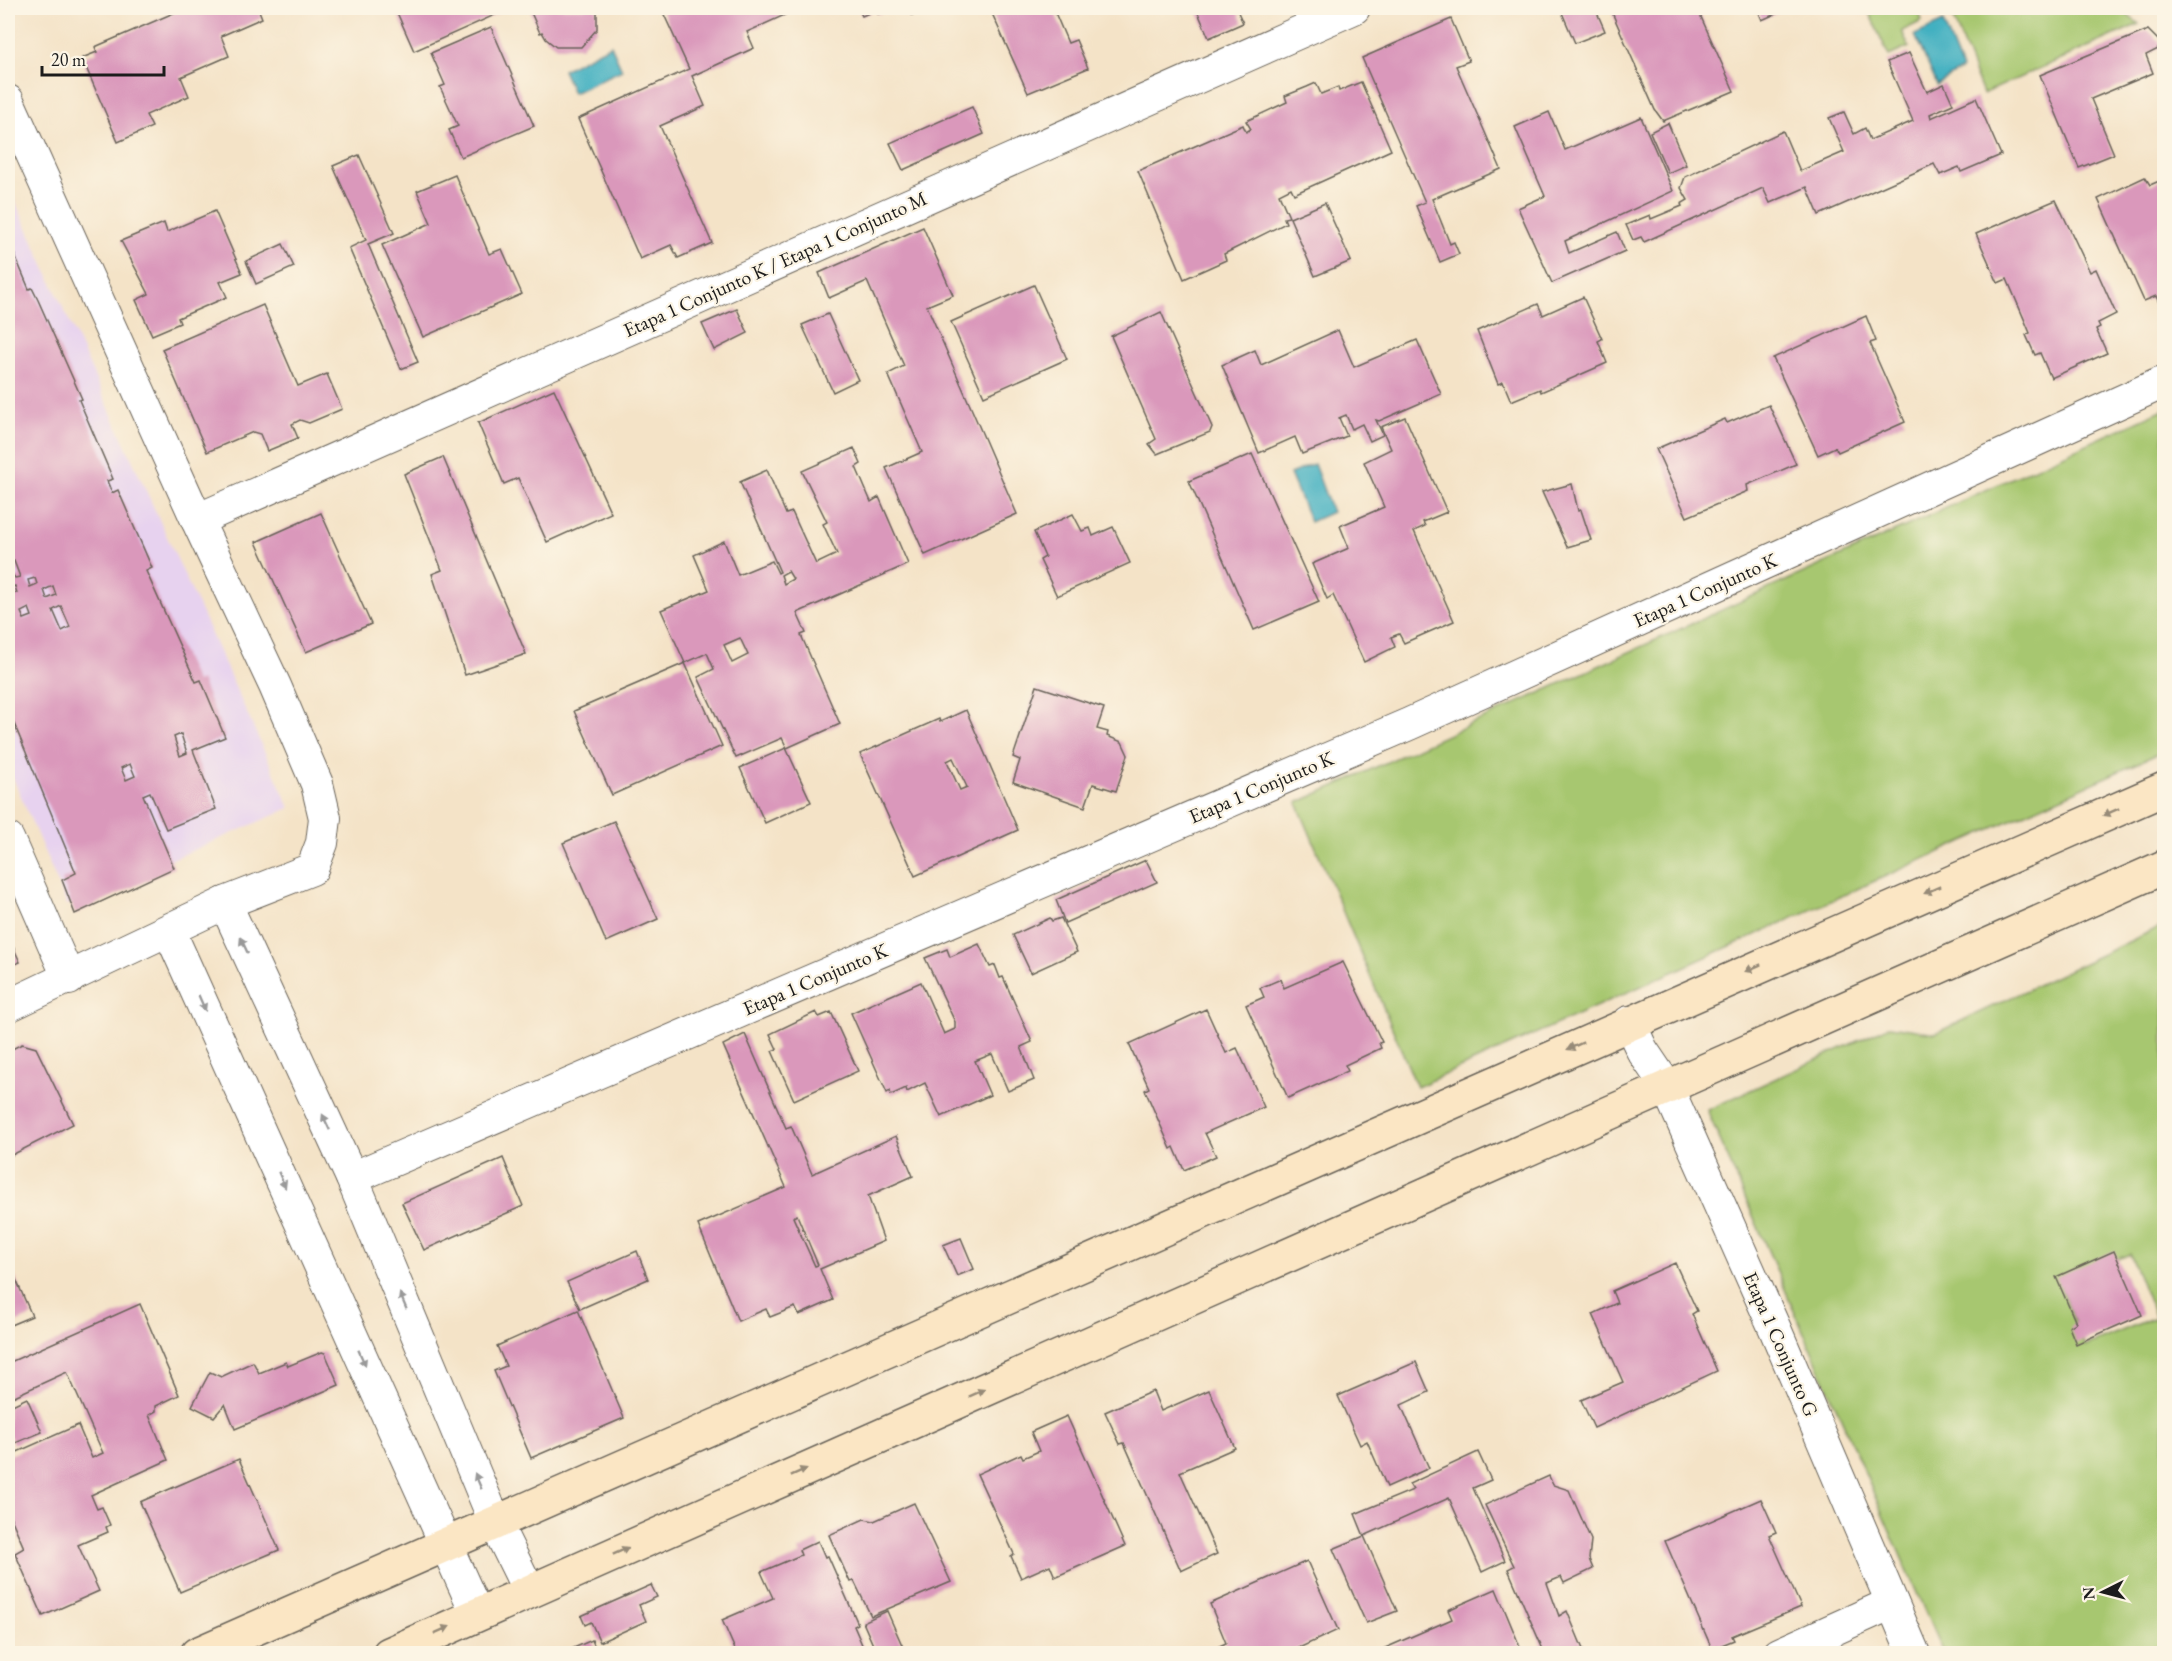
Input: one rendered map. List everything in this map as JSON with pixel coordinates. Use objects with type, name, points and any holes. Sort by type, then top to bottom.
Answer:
[{"type":"street","name":"Etapa 1 Conjunto K / Etapa 1 Conjunto M","points":[[197,520],[1354,8]]},
{"type":"street","points":[[8,101],[197,520],[280,697],[317,784],[325,818],[322,843],[312,869],[225,903],[8,1006]]},
{"type":"street","name":"Etapa 1 Conjunto K","points":[[352,1178],[1409,724],[2164,382]]},
{"type":"street","points":[[197,1653],[1629,1022],[2164,789]]},
{"type":"street","points":[[8,839],[69,979]]},
{"type":"street","points":[[389,1653],[2164,867]]},
{"type":"street","points":[[225,903],[352,1178],[495,1522],[529,1591]]},
{"type":"street","points":[[170,930],[477,1614]]},
{"type":"street","name":"Etapa 1 Conjunto G","points":[[1629,1022],[1642,1050],[1667,1087],[1914,1653]]},
{"type":"street","points":[[1779,1653],[1892,1603]]},
{"type":"shaded area","points":[[8,186],[290,808],[67,905],[8,766]]},
{"type":"green space","points":[[1867,8],[1918,8],[1922,21],[1902,31],[1909,47],[1889,56]]},
{"type":"green space","points":[[1941,8],[2118,8],[2139,24],[1983,94],[1950,11],[1943,12]]},
{"type":"green space","points":[[2164,409],[2164,751],[1417,1087],[1297,803]]},
{"type":"green space","points":[[2164,925],[2164,1653],[1943,1653],[1707,1110],[1890,1026],[1936,1033]],"holes":[[[2130,1254],[2155,1317],[2085,1346],[2059,1283]]]},
{"type":"water","points":[[1943,22],[1962,69],[1937,85],[1915,35]]},
{"type":"water","points":[[611,45],[622,70],[573,93],[563,70]]},
{"type":"water","points":[[1314,464],[1332,512],[1310,522],[1290,474]]},
{"type":"building","points":[[185,8],[258,8],[262,18],[221,36],[229,56],[181,77],[189,96],[146,115],[152,127],[118,142],[82,58],[97,52],[95,47]]},
{"type":"building","points":[[395,8],[505,8],[506,10],[414,51]]},
{"type":"building","points":[[529,8],[597,8],[597,29],[581,47],[556,47],[546,39],[542,32],[540,33]]},
{"type":"building","points":[[661,8],[784,8],[787,14],[747,32],[754,48],[692,76],[705,106],[660,126],[712,243],[678,258],[671,245],[640,259],[578,119],[689,69]]},
{"type":"building","points":[[858,8],[894,8],[878,14],[876,10],[862,16]]},
{"type":"building","points":[[909,8],[928,8],[912,15]]},
{"type":"building","points":[[1053,8],[1068,43],[1076,40],[1088,68],[1028,93],[990,9]]},
{"type":"building","points":[[1196,8],[1236,8],[1243,23],[1209,38]]},
{"type":"building","points":[[1560,8],[1595,8],[1605,31],[1575,43]]},
{"type":"building","points":[[1610,8],[1697,8],[1734,91],[1663,121],[1655,110]]},
{"type":"building","points":[[1757,8],[1789,8],[1762,20]]},
{"type":"building","points":[[1451,19],[1469,61],[1456,66],[1501,169],[1432,199],[1450,244],[1454,242],[1459,254],[1440,262],[1416,206],[1425,202],[1362,58]]},
{"type":"building","points":[[491,27],[534,126],[461,157],[449,130],[458,126],[440,87],[445,85],[431,53]]},
{"type":"building","points":[[2148,30],[2164,46],[2146,55],[2153,73],[2091,99],[2114,154],[2079,168],[2040,75]]},
{"type":"building","points":[[1909,53],[1927,92],[1944,84],[1953,104],[1930,114],[1931,118],[1976,98],[2001,155],[1961,172],[1959,167],[1940,175],[1934,164],[1819,215],[1807,187],[1770,203],[1763,188],[1644,242],[1641,237],[1633,240],[1626,225],[1650,215],[1651,219],[1682,206],[1681,204],[1688,200],[1681,188],[1685,177],[1783,131],[1800,171],[1844,152],[1829,118],[1844,112],[1854,134],[1865,128],[1870,140],[1913,121],[1887,62]]},
{"type":"building","points":[[1361,82],[1391,150],[1294,194],[1291,188],[1279,194],[1289,217],[1284,218],[1286,223],[1224,254],[1226,260],[1184,279],[1138,171],[1243,125],[1246,132],[1251,129],[1246,121],[1287,102],[1285,96],[1316,83],[1321,94],[1338,87],[1339,91]]},
{"type":"building","points":[[972,107],[984,134],[903,170],[890,143]]},
{"type":"building","points":[[1549,112],[1565,150],[1641,117],[1673,191],[1565,241],[1569,253],[1617,232],[1625,251],[1552,283],[1518,208],[1545,196],[1515,127]]},
{"type":"building","points":[[1668,123],[1686,165],[1668,173],[1650,132]]},
{"type":"building","points":[[359,155],[394,233],[368,244],[418,362],[401,369],[349,248],[366,240],[333,166]]},
{"type":"building","points":[[455,175],[489,254],[502,249],[522,294],[423,337],[382,245],[431,223],[417,191]]},
{"type":"building","points":[[2145,177],[2150,185],[2164,179],[2164,301],[2159,303],[2156,296],[2144,301],[2098,199]]},
{"type":"building","points":[[2056,200],[2090,272],[2096,269],[2116,314],[2098,323],[2100,327],[2096,329],[2107,353],[2051,378],[2040,353],[2035,355],[2026,335],[2030,333],[2007,279],[1998,283],[1976,234]]},
{"type":"building","points":[[1325,203],[1351,261],[1315,276],[1290,218]]},
{"type":"building","points":[[215,211],[242,273],[220,282],[227,297],[178,318],[180,323],[152,335],[136,300],[149,294],[121,241],[164,223],[167,232]]},
{"type":"building","points":[[923,227],[953,295],[927,306],[1017,514],[925,555],[886,468],[922,452],[888,374],[904,366],[867,281],[829,298],[819,273]]},
{"type":"building","points":[[8,239],[29,289],[32,288],[38,300],[82,399],[79,400],[113,479],[107,481],[112,493],[118,490],[152,568],[146,571],[196,682],[201,680],[225,737],[193,750],[216,809],[166,829],[150,792],[143,795],[174,868],[75,914],[62,880],[76,873],[8,709],[8,569],[15,578],[20,577],[14,561],[8,564],[8,498],[13,496],[8,483]],"holes":[[[35,578],[37,584],[30,587],[28,580]],[[15,586],[17,593],[13,594],[9,588]],[[53,586],[56,595],[47,599],[44,590]],[[61,606],[70,627],[62,631],[53,610]],[[29,608],[32,616],[24,619],[21,612]],[[181,734],[187,753],[180,756],[174,737]],[[130,764],[135,776],[126,780],[121,768]]]},
{"type":"building","points":[[283,244],[294,267],[256,284],[246,261]]},
{"type":"building","points":[[1034,285],[1067,359],[984,396],[951,322]]},
{"type":"building","points":[[1583,297],[1602,339],[1598,341],[1607,363],[1541,392],[1540,389],[1511,401],[1503,382],[1498,384],[1477,331],[1538,304],[1543,315]]},
{"type":"building","points":[[263,305],[298,386],[327,374],[342,409],[309,423],[300,420],[292,424],[298,438],[267,451],[260,434],[253,432],[207,452],[162,349]]},
{"type":"building","points":[[737,309],[748,333],[714,350],[702,324]]},
{"type":"building","points":[[1161,312],[1212,427],[1210,432],[1157,454],[1149,444],[1156,439],[1111,336]]},
{"type":"building","points":[[828,314],[858,380],[833,392],[802,325]]},
{"type":"building","points":[[1866,316],[1876,341],[1870,343],[1905,422],[1838,452],[1835,447],[1818,455],[1773,358]]},
{"type":"building","points":[[1338,330],[1354,367],[1417,340],[1441,394],[1379,421],[1376,420],[1383,435],[1370,441],[1362,424],[1352,429],[1346,415],[1339,418],[1347,436],[1302,454],[1295,437],[1259,453],[1222,365],[1255,350],[1261,365]]},
{"type":"building","points":[[554,389],[611,513],[547,542],[518,478],[504,484],[478,423]]},
{"type":"building","points":[[1769,405],[1796,464],[1747,485],[1748,491],[1687,517],[1656,449],[1725,419],[1727,423]]},
{"type":"building","points":[[1405,417],[1447,512],[1423,522],[1425,526],[1414,531],[1454,621],[1404,643],[1399,634],[1391,637],[1395,647],[1364,662],[1333,595],[1327,599],[1312,564],[1349,548],[1340,526],[1384,507],[1364,462],[1391,449],[1381,427]]},
{"type":"building","points":[[854,448],[861,464],[856,467],[871,502],[879,497],[908,564],[797,613],[806,633],[801,635],[840,724],[787,748],[782,738],[736,758],[698,677],[714,669],[707,653],[685,663],[661,610],[709,590],[694,555],[724,541],[738,575],[772,561],[778,573],[780,572],[740,482],[767,470],[786,514],[792,512],[816,564],[837,554],[823,524],[827,522],[802,471]],"holes":[[[788,571],[793,579],[784,584],[781,575]],[[740,638],[748,655],[732,663],[724,645]]]},
{"type":"building","points":[[1252,454],[1319,602],[1254,630],[1189,481]]},
{"type":"building","points":[[443,457],[526,654],[465,675],[432,574],[442,570],[404,474]]},
{"type":"building","points":[[1572,484],[1578,511],[1581,510],[1591,540],[1567,547],[1542,492]]},
{"type":"building","points":[[321,513],[371,624],[306,652],[256,542]]},
{"type":"building","points":[[1073,514],[1082,531],[1090,528],[1093,536],[1113,527],[1130,563],[1057,596],[1040,560],[1045,557],[1034,532]]},
{"type":"building","points":[[685,663],[722,746],[612,795],[574,711]]},
{"type":"building","points":[[1037,686],[1104,708],[1097,729],[1108,732],[1107,736],[1122,742],[1128,755],[1116,791],[1093,784],[1085,807],[1013,782],[1020,760],[1013,757]]},
{"type":"building","points":[[966,710],[1018,830],[915,876],[860,754],[939,719],[940,722]],"holes":[[[953,758],[967,787],[960,790],[947,761]]]},
{"type":"building","points":[[786,748],[811,802],[765,823],[740,768]]},
{"type":"building","points":[[614,821],[658,919],[606,942],[563,843]]},
{"type":"building","points":[[1146,860],[1157,882],[1065,923],[1056,900]]},
{"type":"building","points":[[1050,918],[1052,921],[1061,918],[1077,952],[1031,973],[1013,935]]},
{"type":"building","points":[[8,935],[20,962],[8,967]]},
{"type":"building","points":[[979,944],[990,967],[995,965],[1000,978],[1003,977],[1032,1042],[1021,1047],[1034,1080],[1008,1091],[992,1054],[975,1061],[990,1095],[941,1117],[925,1083],[907,1092],[906,1088],[891,1095],[890,1091],[887,1093],[851,1013],[921,982],[944,1034],[955,1029],[955,1022],[925,958],[947,949],[950,957]]},
{"type":"building","points":[[1343,962],[1382,1042],[1379,1043],[1381,1048],[1345,1065],[1348,1071],[1288,1098],[1246,1005],[1264,997],[1260,988],[1281,979],[1284,988]]},
{"type":"building","points":[[1206,1009],[1226,1053],[1237,1048],[1264,1107],[1205,1133],[1216,1156],[1184,1170],[1174,1147],[1171,1149],[1145,1090],[1149,1088],[1129,1044]]},
{"type":"building","points":[[816,1012],[819,1017],[831,1012],[858,1071],[794,1100],[772,1051],[777,1049],[770,1034]]},
{"type":"building","points":[[745,1034],[786,1128],[791,1126],[812,1174],[896,1136],[913,1176],[868,1196],[884,1241],[820,1269],[833,1300],[799,1315],[795,1307],[770,1317],[766,1309],[738,1321],[698,1225],[786,1187],[723,1045]],"holes":[[[797,1215],[818,1265],[815,1266],[793,1217]]]},
{"type":"building","points":[[22,1044],[36,1048],[73,1124],[8,1157],[8,1051]]},
{"type":"building","points":[[503,1158],[523,1206],[424,1250],[402,1203]]},
{"type":"building","points":[[961,1238],[974,1269],[957,1276],[943,1245]]},
{"type":"building","points":[[637,1251],[648,1279],[580,1309],[567,1282]]},
{"type":"building","points":[[2114,1251],[2142,1315],[2076,1344],[2069,1327],[2076,1323],[2056,1277]]},
{"type":"building","points":[[8,1261],[32,1316],[8,1326]]},
{"type":"building","points":[[1675,1263],[1697,1311],[1692,1314],[1717,1371],[1594,1428],[1581,1400],[1623,1382],[1593,1314],[1617,1303],[1612,1291]]},
{"type":"building","points":[[140,1304],[179,1395],[156,1406],[156,1411],[149,1415],[168,1460],[91,1495],[97,1509],[102,1507],[110,1525],[106,1527],[108,1532],[78,1545],[99,1591],[43,1616],[15,1553],[24,1548],[8,1511],[8,1456],[78,1425],[92,1458],[103,1453],[67,1372],[8,1399],[8,1363]]},
{"type":"building","points":[[578,1310],[624,1418],[531,1458],[494,1371],[506,1366],[497,1346]]},
{"type":"building","points":[[322,1352],[325,1353],[339,1385],[235,1429],[225,1404],[214,1417],[192,1406],[210,1372],[221,1377],[253,1362],[259,1373],[286,1362],[288,1366]]},
{"type":"building","points":[[1416,1362],[1429,1392],[1401,1405],[1429,1468],[1387,1487],[1367,1441],[1360,1445],[1338,1396]]},
{"type":"building","points":[[1209,1390],[1235,1448],[1180,1472],[1217,1554],[1181,1571],[1124,1443],[1120,1444],[1105,1412],[1153,1391],[1161,1411]]},
{"type":"building","points":[[27,1398],[42,1432],[13,1444],[8,1430],[8,1407]]},
{"type":"building","points":[[1067,1416],[1125,1546],[1055,1577],[1050,1565],[1021,1578],[1011,1556],[1014,1554],[977,1474],[1021,1454],[1023,1458],[1039,1451],[1031,1432]]},
{"type":"building","points":[[1478,1452],[1491,1480],[1473,1488],[1505,1561],[1482,1572],[1449,1498],[1364,1536],[1355,1514],[1413,1490],[1409,1484]]},
{"type":"building","points":[[239,1459],[279,1550],[180,1592],[140,1502]]},
{"type":"building","points":[[1549,1476],[1553,1485],[1569,1490],[1591,1540],[1589,1559],[1593,1569],[1564,1583],[1561,1577],[1547,1583],[1559,1616],[1567,1611],[1585,1654],[1545,1654],[1508,1569],[1514,1566],[1485,1505]]},
{"type":"building","points":[[1761,1499],[1776,1532],[1769,1535],[1801,1607],[1732,1636],[1734,1640],[1712,1649],[1665,1541]]},
{"type":"building","points":[[914,1503],[951,1582],[871,1616],[854,1581],[850,1582],[829,1535],[864,1519],[874,1521]]},
{"type":"building","points":[[1364,1536],[1397,1611],[1366,1623],[1333,1549]]},
{"type":"building","points":[[818,1541],[825,1557],[828,1556],[858,1624],[854,1626],[866,1654],[737,1654],[722,1620],[773,1598],[761,1572],[801,1555],[799,1550]]},
{"type":"building","points":[[1307,1561],[1338,1630],[1286,1654],[1212,1654],[1211,1650],[1226,1643],[1210,1604]]},
{"type":"building","points":[[651,1585],[657,1597],[639,1605],[646,1621],[600,1642],[591,1622],[585,1625],[581,1616]]},
{"type":"building","points":[[1496,1589],[1523,1654],[1385,1654],[1383,1649],[1452,1619],[1448,1610]]},
{"type":"building","points":[[887,1611],[906,1654],[877,1654],[863,1622]]},
{"type":"building","points":[[592,1640],[598,1654],[560,1654]]}]
